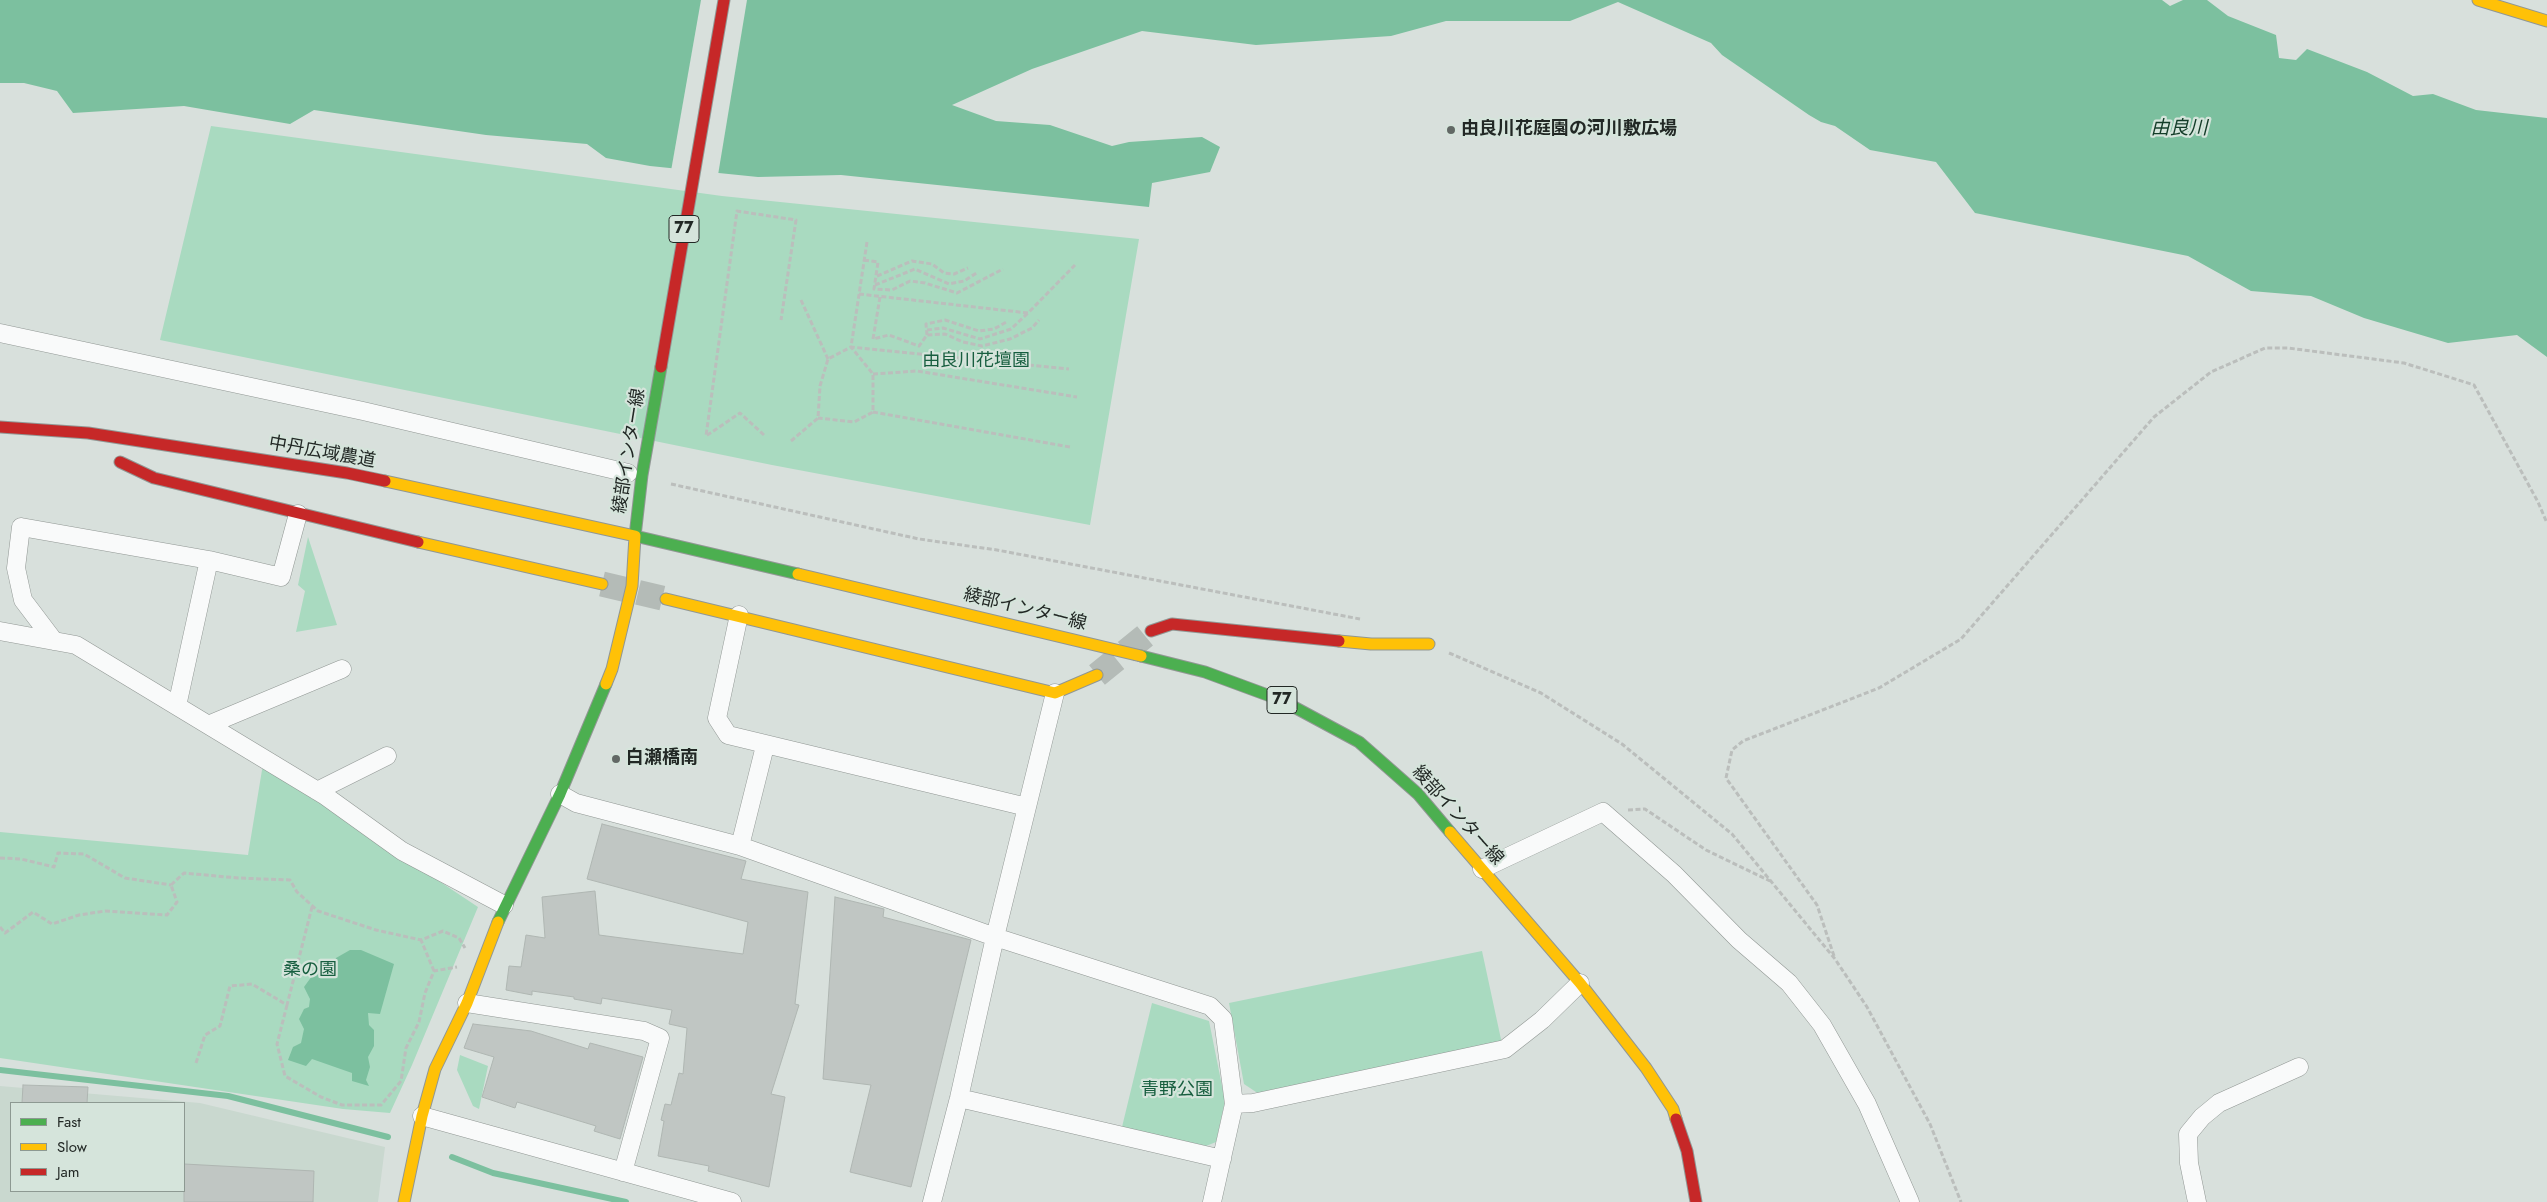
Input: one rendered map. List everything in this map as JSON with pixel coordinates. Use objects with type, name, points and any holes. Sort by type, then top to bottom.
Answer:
[{"type":"street","name":"綾部インター線","points":[[724,0],[645,457],[635,536],[897,596],[1205,672],[1281,700],[1359,742],[1418,794],[1580,983],[1646,1068],[1673,1109],[1687,1152],[1696,1202]]},
{"type":"street","points":[[2478,0],[2547,21]]},
{"type":"street","points":[[0,334],[363,411],[628,473]]},
{"type":"street","name":"中丹広域農道","points":[[0,427],[88,433],[347,473],[635,536]]},
{"type":"street","points":[[120,462],[154,478],[298,514],[602,584]]},
{"type":"street","points":[[54,641],[23,600],[16,568],[20,527],[209,560],[281,576],[298,514]]},
{"type":"street","points":[[404,1202],[422,1116],[435,1069],[467,1002],[504,905],[560,794],[612,669],[632,586],[635,536]]},
{"type":"street","points":[[177,706],[209,560]]},
{"type":"street","points":[[666,599],[739,615],[1055,693],[1097,675]]},
{"type":"street","points":[[739,615],[717,718],[728,735],[765,746],[1027,807]]},
{"type":"street","points":[[1151,631],[1172,624],[1371,644],[1428,644]]},
{"type":"street","points":[[0,631],[76,645],[317,791],[402,851],[504,905]]},
{"type":"street","points":[[208,726],[342,669]]},
{"type":"street","points":[[932,1202],[960,1098],[995,937],[1055,693]]},
{"type":"street","points":[[740,846],[765,746]]},
{"type":"street","points":[[317,791],[387,756]]},
{"type":"street","points":[[560,794],[576,803],[740,846],[995,937],[1210,1006],[1223,1018],[1234,1104],[1212,1202]]},
{"type":"street","points":[[1482,869],[1602,812],[1674,874],[1739,940],[1789,983],[1822,1025],[1867,1104],[1910,1202]]},
{"type":"street","points":[[1234,1104],[1253,1103],[1505,1048],[1542,1020],[1580,983]]},
{"type":"street","points":[[467,1002],[644,1031],[660,1038],[623,1172]]},
{"type":"street","points":[[2197,1202],[2189,1163],[2188,1134],[2202,1117],[2218,1103],[2299,1067]]},
{"type":"street","points":[[960,1098],[1222,1159]]},
{"type":"street","points":[[422,1116],[732,1202]]},
{"type":"path","points":[[764,435],[740,413],[706,436],[736,211],[796,220],[781,320]]},
{"type":"path","points":[[867,242],[851,347],[873,374],[873,412]]},
{"type":"path","points":[[864,260],[878,262],[874,289],[892,290],[910,281],[957,293],[1003,270]]},
{"type":"path","points":[[876,276],[912,261],[932,264],[944,273],[954,274],[968,268]]},
{"type":"path","points":[[927,330],[943,328],[980,339],[1012,330],[1075,265]]},
{"type":"path","points":[[874,285],[915,270],[949,284],[964,281],[978,272]]},
{"type":"path","points":[[859,294],[1028,313]]},
{"type":"path","points":[[880,297],[873,339],[889,335],[919,346],[927,335],[926,324],[945,320],[979,331],[994,330],[1008,321]]},
{"type":"path","points":[[791,441],[818,418],[820,386],[828,360],[800,300]]},
{"type":"path","points":[[927,335],[945,334],[963,342],[982,346],[1010,339],[1032,328],[1039,320]]},
{"type":"path","points":[[828,360],[851,347],[1069,369]]},
{"type":"path","points":[[1835,959],[1817,905],[1726,778],[1732,750],[1742,741],[1879,688],[1961,639],[2154,417],[2211,372],[2265,348],[2288,348],[2404,362],[2474,385],[2538,502],[2547,523]]},
{"type":"path","points":[[873,374],[917,371],[1077,397]]},
{"type":"path","points":[[818,418],[854,422],[873,412],[1070,447]]},
{"type":"path","points":[[671,484],[919,539],[1016,554],[1352,616],[1369,622]]},
{"type":"path","points":[[1428,644],[1541,693],[1622,744],[1732,834],[1835,959],[1866,1007],[1930,1124],[1961,1202]]},
{"type":"path","points":[[1602,812],[1645,809],[1706,850],[1770,882]]},
{"type":"path","points":[[0,858],[21,859],[54,867],[58,853],[84,854],[125,878],[171,885]]},
{"type":"path","points":[[171,885],[184,873],[290,880],[297,892],[318,911],[376,930],[421,940],[443,931],[459,938],[468,953]]},
{"type":"path","points":[[0,927],[5,933],[33,912],[52,924],[79,915],[105,911],[167,915],[177,902],[171,885]]},
{"type":"path","points":[[312,907],[277,1044],[285,1076],[321,1097],[342,1105],[382,1105],[401,1081],[406,1048],[419,1022],[424,993],[434,971],[421,940]]},
{"type":"path","points":[[434,971],[460,966]]},
{"type":"path","points":[[196,1063],[205,1035],[220,1026],[230,986],[252,984],[287,1005]]},
{"type":"path","points":[[401,1081],[409,1086]]},
{"type":"shaded area","points":[[0,1086],[200,1103],[385,1147],[378,1202],[0,1202]]},
{"type":"green space","name":"由良川花壇園","points":[[211,126],[722,196],[1139,239],[1090,525],[772,465],[160,340]]},
{"type":"green space","points":[[308,537],[337,625],[296,632],[305,591],[298,585]]},
{"type":"green space","name":"桑の園","points":[[263,764],[478,907],[390,1113],[343,1109],[0,1058],[0,832],[248,855]]},
{"type":"green space","points":[[1482,951],[1502,1044],[1259,1094],[1244,1084],[1229,1003]]},
{"type":"green space","name":"青野公園","points":[[1152,1003],[1209,1021],[1225,1101],[1216,1142],[1206,1146],[1122,1127]]},
{"type":"green space","points":[[460,1055],[488,1066],[479,1109],[473,1106],[457,1070]]},
{"type":"water","name":"由良川","points":[[0,0],[2162,0],[2170,6],[2183,0],[2207,0],[2228,16],[2276,35],[2279,58],[2296,60],[2307,49],[2367,72],[2413,96],[2433,94],[2476,110],[2547,118],[2547,357],[2517,335],[2448,343],[2364,318],[2311,296],[2251,291],[2188,256],[1975,213],[1936,162],[1870,150],[1835,126],[1821,122],[1809,115],[1722,55],[1711,43],[1618,2],[1570,21],[1446,21],[1391,36],[1256,45],[1142,31],[1032,69],[952,105],[996,121],[1050,125],[1112,146],[1129,142],[1202,137],[1220,147],[1210,172],[1152,183],[1149,207],[841,175],[758,177],[650,166],[606,158],[587,144],[486,135],[314,110],[290,124],[184,106],[73,113],[57,91],[24,83],[0,83]]},
{"type":"water","points":[[350,950],[361,950],[394,964],[380,1014],[368,1013],[369,1025],[374,1030],[374,1046],[368,1057],[370,1067],[366,1080],[369,1086],[352,1081],[352,1073],[312,1059],[306,1066],[288,1060],[293,1047],[301,1043],[304,1029],[299,1019],[304,1009],[309,1007],[310,999],[304,987],[320,965],[332,966],[336,958]]},
{"type":"pier","points":[[701,0],[747,0],[718,175],[671,171]]},
{"type":"building","points":[[602,824],[746,861],[741,879],[808,892],[795,1004],[799,1005],[771,1094],[785,1097],[769,1187],[708,1171],[709,1166],[658,1156],[664,1121],[661,1120],[665,1104],[671,1105],[679,1073],[683,1074],[687,1028],[669,1024],[672,1010],[602,998],[601,1004],[574,999],[574,997],[532,991],[532,995],[506,990],[509,966],[521,967],[526,935],[545,938],[542,897],[595,891],[599,935],[743,954],[748,922],[587,879]]},
{"type":"building","points":[[835,897],[884,909],[883,917],[971,940],[911,1187],[850,1172],[871,1085],[823,1079]]},
{"type":"building","points":[[473,1024],[531,1031],[588,1049],[590,1043],[643,1057],[620,1139],[594,1131],[596,1126],[517,1102],[515,1108],[482,1097],[494,1057],[464,1048]]},
{"type":"building","points":[[23,1085],[88,1087],[87,1102],[22,1102]]},
{"type":"building","points":[[185,1164],[314,1171],[313,1202],[184,1202]]},
{"type":"waterway","points":[[0,1070],[228,1096],[388,1137]]},
{"type":"waterway","points":[[452,1157],[493,1173],[626,1202]]},
{"type":"tunnel","points":[[602,584],[666,599]]},
{"type":"tunnel","points":[[1097,675],[1151,631]]},
{"type":"traffic: fast","points":[[661,367],[642,475],[635,536],[798,574]]},
{"type":"traffic: fast","points":[[1141,656],[1205,672],[1281,700],[1359,742],[1418,794],[1450,832]]},
{"type":"traffic: fast","points":[[498,922],[560,794],[606,684]]},
{"type":"traffic: slow","points":[[2478,0],[2547,21]]},
{"type":"traffic: slow","points":[[385,481],[635,536],[632,586],[612,669],[606,684]]},
{"type":"traffic: slow","points":[[418,542],[602,584]]},
{"type":"traffic: slow","points":[[798,574],[1141,656]]},
{"type":"traffic: slow","points":[[666,599],[1055,693],[1097,675]]},
{"type":"traffic: slow","points":[[1339,641],[1371,644],[1429,644]]},
{"type":"traffic: slow","points":[[1450,832],[1580,983],[1646,1068],[1673,1109],[1676,1119]]},
{"type":"traffic: slow","points":[[404,1202],[422,1116],[435,1069],[467,1003],[498,922]]},
{"type":"traffic: jam","points":[[661,367],[724,0]]},
{"type":"traffic: jam","points":[[0,427],[88,433],[347,473],[385,481]]},
{"type":"traffic: jam","points":[[120,462],[154,478],[418,542]]},
{"type":"traffic: jam","points":[[1151,631],[1172,624],[1339,641]]},
{"type":"traffic: jam","points":[[1676,1119],[1687,1151],[1696,1202]]},
{"type":"place","name":"由良川花庭園の河川敷広場","points":[[1451,130]]},
{"type":"place","name":"白瀬橋南","points":[[616,759]]}]
